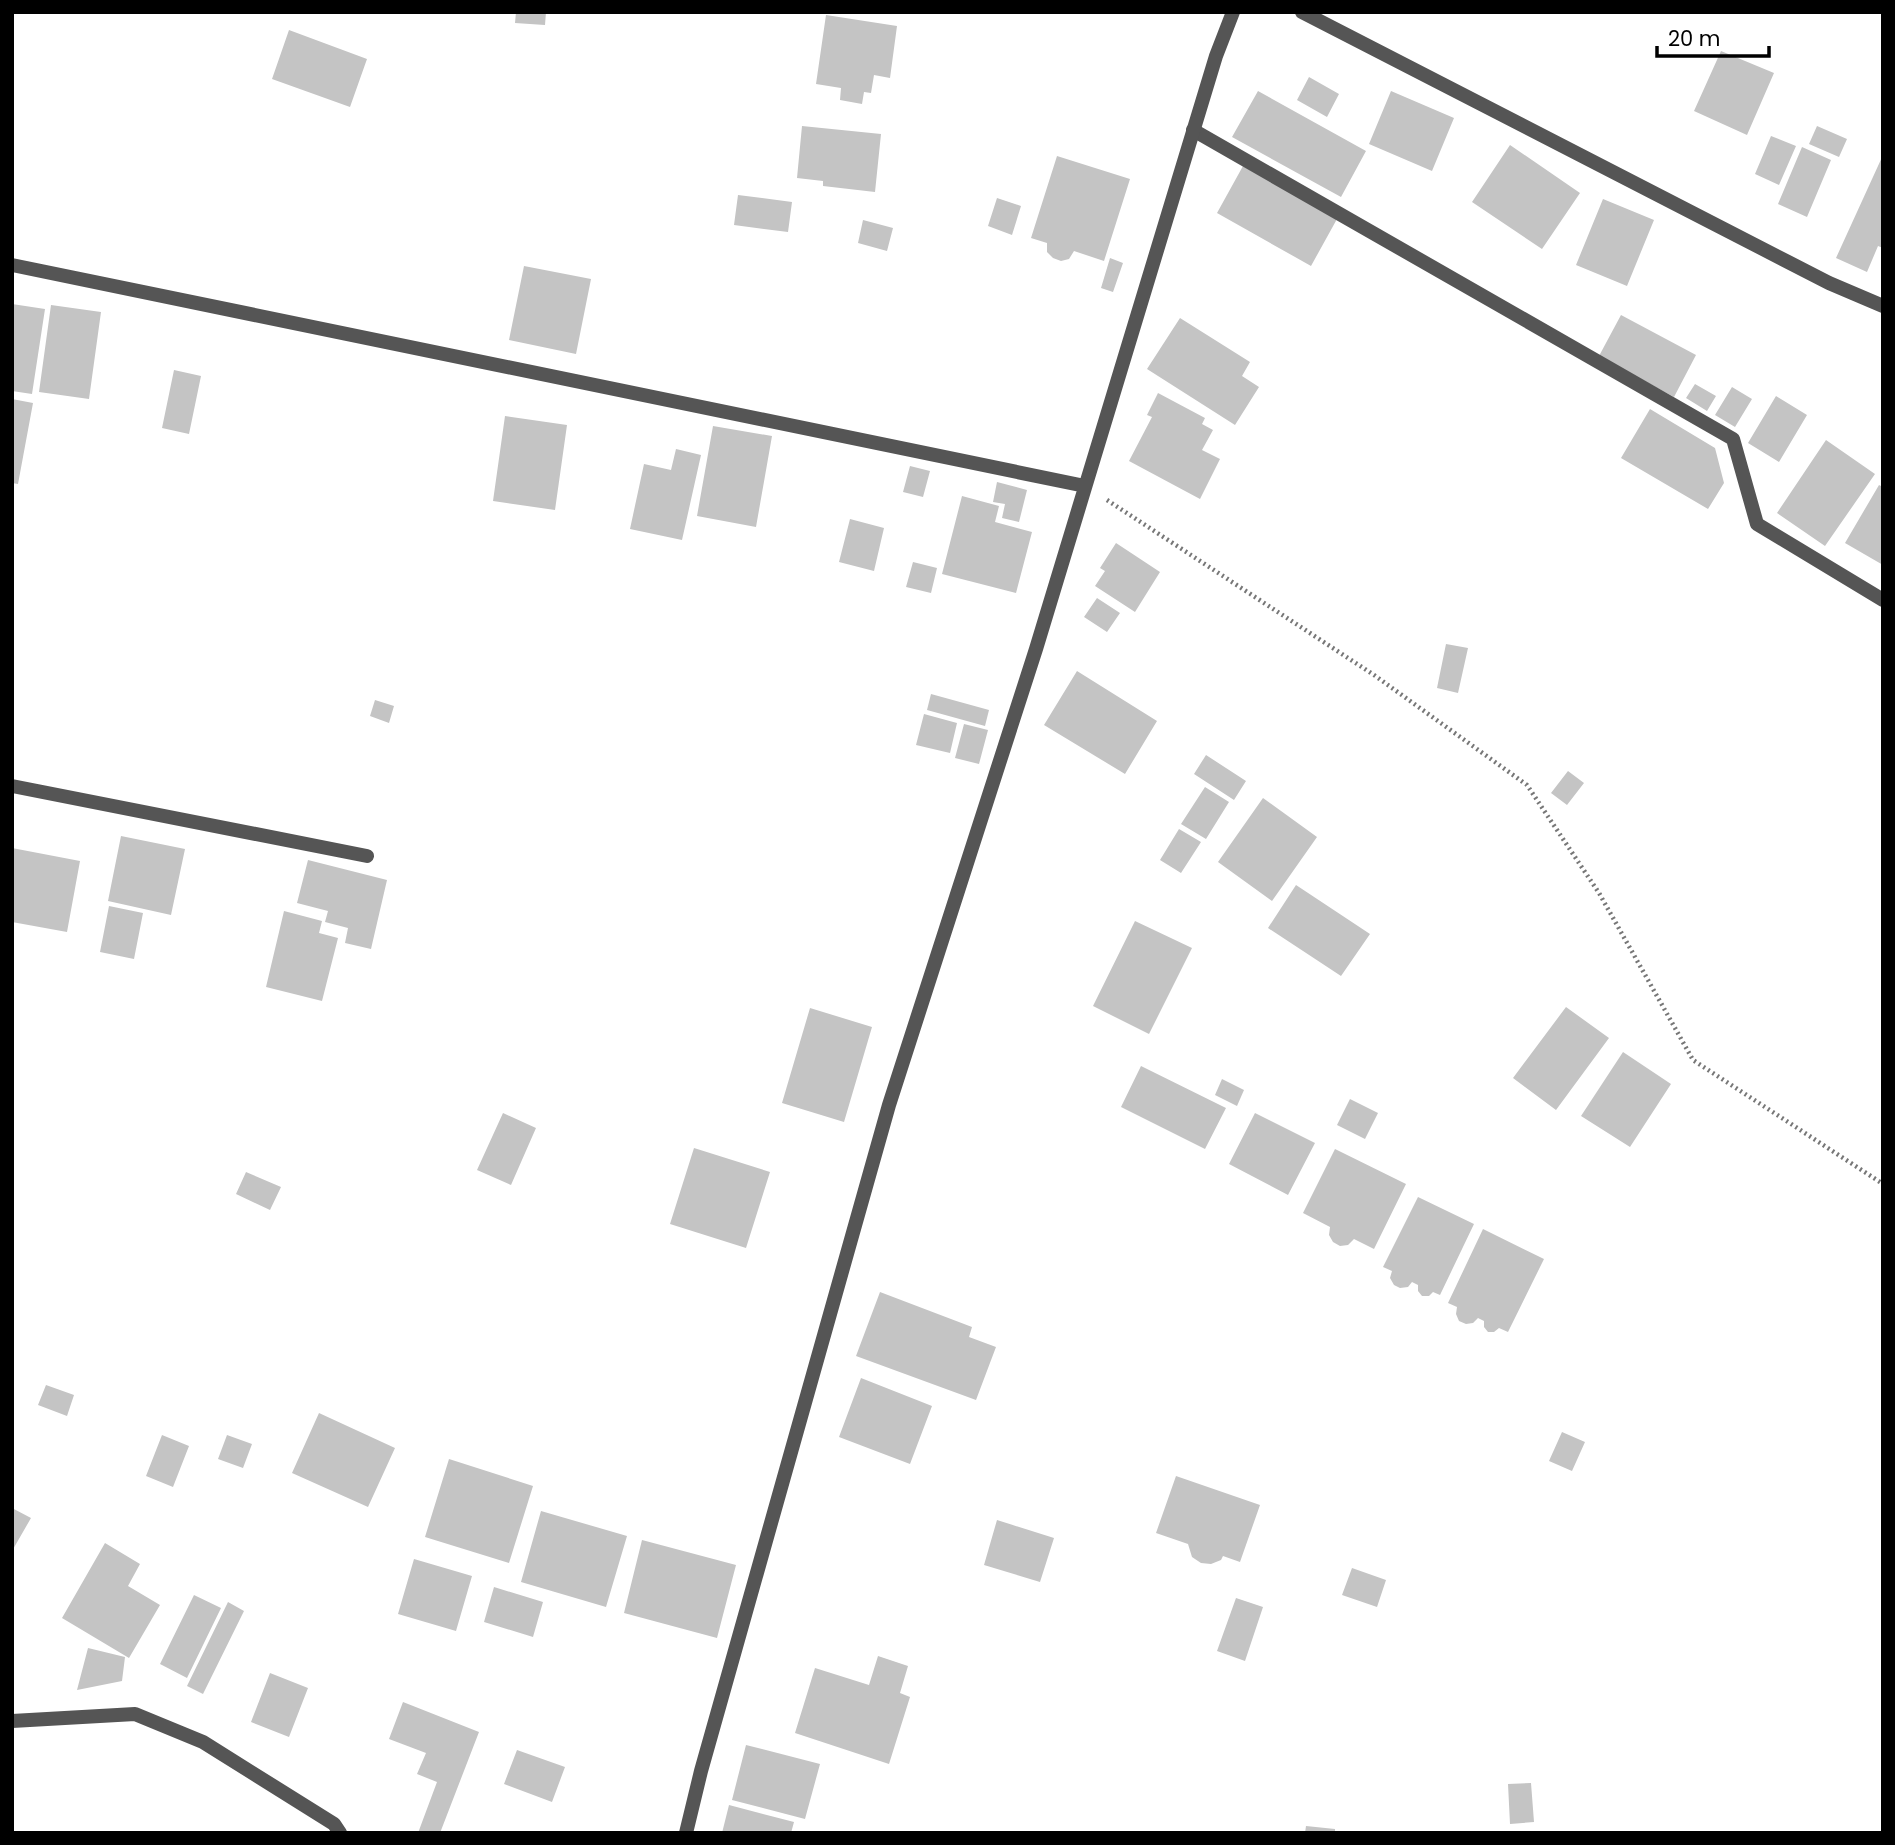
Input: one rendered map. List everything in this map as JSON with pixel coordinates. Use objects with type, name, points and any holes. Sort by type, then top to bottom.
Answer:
[{"type":"street","points":[[686,1833],[701,1771],[889,1105],[1036,649],[1193,130],[1233,12]]},
{"type":"street","points":[[1302,12],[1829,283],[1883,306]]},
{"type":"street","points":[[1193,130],[1733,439],[1757,524],[1883,600]]},
{"type":"street","points":[[12,265],[1085,486]]},
{"type":"street","points":[[12,786],[366,856]]},
{"type":"street","points":[[12,1721],[135,1714],[203,1742],[334,1824],[340,1833]]},
{"type":"path","points":[[1085,486],[1374,675],[1527,785],[1599,893],[1693,1060],[1883,1184]]},
{"type":"building","points":[[516,12],[546,12],[545,25],[515,23]]},
{"type":"building","points":[[826,15],[897,26],[890,78],[874,75],[871,93],[864,92],[862,104],[840,100],[841,88],[816,84]]},
{"type":"building","points":[[289,30],[367,59],[350,107],[272,79]]},
{"type":"building","points":[[1721,51],[1774,73],[1747,135],[1694,111]]},
{"type":"building","points":[[1309,77],[1339,94],[1327,117],[1297,100]]},
{"type":"building","points":[[1258,91],[1366,151],[1341,197],[1232,137]]},
{"type":"building","points":[[1391,91],[1454,118],[1432,171],[1369,144]]},
{"type":"building","points":[[802,126],[881,134],[875,192],[823,186],[823,181],[797,178]]},
{"type":"building","points":[[1817,126],[1847,139],[1839,157],[1809,144]]},
{"type":"building","points":[[1771,136],[1796,146],[1779,185],[1755,174]]},
{"type":"building","points":[[1510,145],[1580,193],[1542,249],[1472,202]]},
{"type":"building","points":[[1802,147],[1831,160],[1807,217],[1778,204]]},
{"type":"building","points":[[1883,155],[1883,248],[1878,246],[1867,272],[1836,258]]},
{"type":"building","points":[[1057,156],[1130,179],[1104,261],[1074,251],[1069,259],[1061,261],[1047,252],[1047,243],[1031,238]]},
{"type":"building","points":[[1243,166],[1337,219],[1311,266],[1217,213]]},
{"type":"building","points":[[738,195],[792,202],[788,232],[734,225]]},
{"type":"building","points":[[997,198],[1021,206],[1012,235],[988,226]]},
{"type":"building","points":[[1603,199],[1654,220],[1627,286],[1576,265]]},
{"type":"building","points":[[863,220],[893,228],[887,251],[858,243]]},
{"type":"building","points":[[1110,258],[1123,263],[1113,292],[1101,288]]},
{"type":"building","points":[[524,266],[591,279],[576,354],[509,340]]},
{"type":"building","points":[[12,304],[45,309],[32,394],[12,391]]},
{"type":"building","points":[[51,305],[101,312],[89,399],[39,392]]},
{"type":"building","points":[[1621,315],[1696,355],[1674,397],[1599,356]]},
{"type":"building","points":[[1180,318],[1250,362],[1242,376],[1259,387],[1235,425],[1147,369]]},
{"type":"building","points":[[174,370],[201,376],[189,434],[162,428]]},
{"type":"building","points":[[1695,384],[1716,396],[1707,411],[1686,398]]},
{"type":"building","points":[[1732,387],[1752,399],[1735,427],[1715,415]]},
{"type":"building","points":[[1158,393],[1205,418],[1202,424],[1213,430],[1202,450],[1220,459],[1200,499],[1129,461],[1152,417],[1147,415]]},
{"type":"building","points":[[1776,396],[1807,415],[1779,462],[1748,443]]},
{"type":"building","points":[[12,399],[33,403],[18,484],[12,483]]},
{"type":"building","points":[[1650,409],[1715,448],[1724,483],[1708,509],[1621,458]]},
{"type":"building","points":[[505,416],[567,425],[555,510],[493,501]]},
{"type":"building","points":[[713,426],[772,436],[756,527],[697,516]]},
{"type":"building","points":[[1826,440],[1875,474],[1825,546],[1777,513]]},
{"type":"building","points":[[676,449],[701,455],[682,540],[630,529],[644,464],[671,470]]},
{"type":"building","points":[[910,466],[930,471],[923,497],[903,492]]},
{"type":"building","points":[[997,482],[1027,490],[1019,522],[1002,518],[1005,504],[993,502]]},
{"type":"building","points":[[1879,485],[1883,487],[1883,565],[1845,543]]},
{"type":"building","points":[[962,496],[999,506],[995,522],[1032,532],[1016,593],[942,574]]},
{"type":"building","points":[[850,519],[884,528],[874,571],[839,562]]},
{"type":"building","points":[[1116,543],[1160,572],[1135,612],[1095,586],[1105,571],[1100,568]]},
{"type":"building","points":[[913,562],[937,568],[931,593],[906,587]]},
{"type":"building","points":[[1097,598],[1120,613],[1107,632],[1084,617]]},
{"type":"building","points":[[1446,644],[1468,648],[1458,693],[1437,688]]},
{"type":"building","points":[[1077,671],[1157,721],[1125,774],[1044,725]]},
{"type":"building","points":[[931,694],[989,710],[985,726],[927,710]]},
{"type":"building","points":[[375,700],[394,706],[389,723],[370,716]]},
{"type":"building","points":[[924,714],[957,723],[950,753],[916,745]]},
{"type":"building","points":[[964,724],[988,730],[979,764],[955,758]]},
{"type":"building","points":[[1206,755],[1246,781],[1234,800],[1194,774]]},
{"type":"building","points":[[1568,771],[1584,783],[1567,805],[1551,793]]},
{"type":"building","points":[[1205,787],[1229,802],[1206,839],[1181,824]]},
{"type":"building","points":[[1263,798],[1317,837],[1272,901],[1218,862]]},
{"type":"building","points":[[1179,829],[1201,842],[1181,873],[1160,860]]},
{"type":"building","points":[[121,836],[185,849],[171,915],[108,901]]},
{"type":"building","points":[[12,848],[80,861],[67,932],[12,922]]},
{"type":"building","points":[[308,860],[387,880],[371,949],[345,943],[348,928],[325,922],[328,911],[297,903]]},
{"type":"building","points":[[1296,885],[1370,934],[1341,976],[1268,928]]},
{"type":"building","points":[[109,906],[143,913],[134,959],[100,952]]},
{"type":"building","points":[[284,911],[322,921],[319,933],[338,938],[322,1001],[266,987]]},
{"type":"building","points":[[1135,921],[1192,948],[1149,1034],[1093,1006]]},
{"type":"building","points":[[1566,1007],[1609,1038],[1556,1110],[1513,1078]]},
{"type":"building","points":[[810,1008],[872,1027],[844,1122],[782,1103]]},
{"type":"building","points":[[1623,1052],[1671,1084],[1630,1147],[1581,1116]]},
{"type":"building","points":[[1141,1066],[1226,1108],[1205,1149],[1121,1107]]},
{"type":"building","points":[[1222,1079],[1244,1090],[1237,1106],[1215,1095]]},
{"type":"building","points":[[1350,1099],[1378,1113],[1365,1139],[1337,1125]]},
{"type":"building","points":[[503,1113],[536,1128],[511,1185],[477,1170]]},
{"type":"building","points":[[1255,1113],[1315,1143],[1288,1195],[1229,1164]]},
{"type":"building","points":[[694,1148],[770,1172],[746,1248],[670,1224]]},
{"type":"building","points":[[1335,1149],[1406,1184],[1374,1249],[1354,1239],[1348,1245],[1340,1246],[1333,1242],[1329,1235],[1330,1227],[1303,1213]]},
{"type":"building","points":[[246,1172],[281,1187],[270,1210],[236,1194]]},
{"type":"building","points":[[1418,1197],[1474,1224],[1440,1295],[1433,1292],[1429,1296],[1422,1296],[1418,1285],[1412,1282],[1408,1287],[1400,1288],[1394,1285],[1390,1278],[1392,1271],[1383,1267]]},
{"type":"building","points":[[1483,1229],[1544,1259],[1508,1332],[1499,1328],[1488,1332],[1484,1321],[1478,1318],[1473,1323],[1459,1321],[1457,1307],[1448,1303]]},
{"type":"building","points":[[880,1292],[972,1327],[969,1337],[996,1347],[976,1400],[856,1356]]},
{"type":"building","points":[[861,1378],[932,1406],[910,1464],[839,1437]]},
{"type":"building","points":[[46,1385],[74,1395],[67,1416],[38,1405]]},
{"type":"building","points":[[319,1413],[395,1448],[368,1507],[292,1473]]},
{"type":"building","points":[[1562,1432],[1585,1442],[1572,1471],[1549,1461]]},
{"type":"building","points":[[162,1435],[189,1446],[173,1487],[146,1476]]},
{"type":"building","points":[[227,1435],[252,1444],[243,1468],[218,1459]]},
{"type":"building","points":[[449,1459],[533,1486],[509,1563],[425,1537]]},
{"type":"building","points":[[1176,1476],[1260,1505],[1240,1562],[1223,1556],[1221,1560],[1211,1564],[1201,1563],[1192,1557],[1188,1544],[1156,1533]]},
{"type":"building","points":[[12,1508],[31,1518],[12,1551]]},
{"type":"building","points":[[541,1511],[627,1536],[606,1607],[521,1582]]},
{"type":"building","points":[[997,1520],[1054,1538],[1040,1582],[984,1565]]},
{"type":"building","points":[[642,1540],[736,1565],[717,1638],[624,1613]]},
{"type":"building","points":[[105,1543],[140,1564],[128,1586],[160,1605],[129,1658],[62,1618]]},
{"type":"building","points":[[414,1559],[472,1576],[456,1631],[398,1614]]},
{"type":"building","points":[[1352,1568],[1386,1580],[1377,1607],[1342,1595]]},
{"type":"building","points":[[494,1587],[543,1602],[533,1637],[484,1622]]},
{"type":"building","points":[[194,1595],[221,1608],[187,1678],[160,1664]]},
{"type":"building","points":[[1236,1598],[1263,1607],[1245,1661],[1217,1651]]},
{"type":"building","points":[[228,1602],[244,1611],[203,1694],[187,1686]]},
{"type":"building","points":[[88,1648],[125,1657],[122,1681],[77,1690]]},
{"type":"building","points":[[878,1656],[908,1666],[900,1693],[910,1697],[889,1764],[795,1733],[815,1668],[869,1685]]},
{"type":"building","points":[[270,1673],[308,1688],[289,1737],[251,1722]]},
{"type":"building","points":[[403,1702],[479,1732],[440,1833],[418,1833],[437,1782],[417,1774],[426,1753],[389,1739]]},
{"type":"building","points":[[746,1745],[820,1764],[805,1819],[732,1800]]},
{"type":"building","points":[[517,1750],[565,1767],[552,1802],[504,1784]]},
{"type":"building","points":[[1531,1783],[1534,1822],[1510,1824],[1508,1784]]},
{"type":"building","points":[[729,1805],[794,1822],[791,1833],[722,1833]]},
{"type":"building","points":[[1306,1826],[1335,1829],[1335,1833],[1305,1833]]}]
